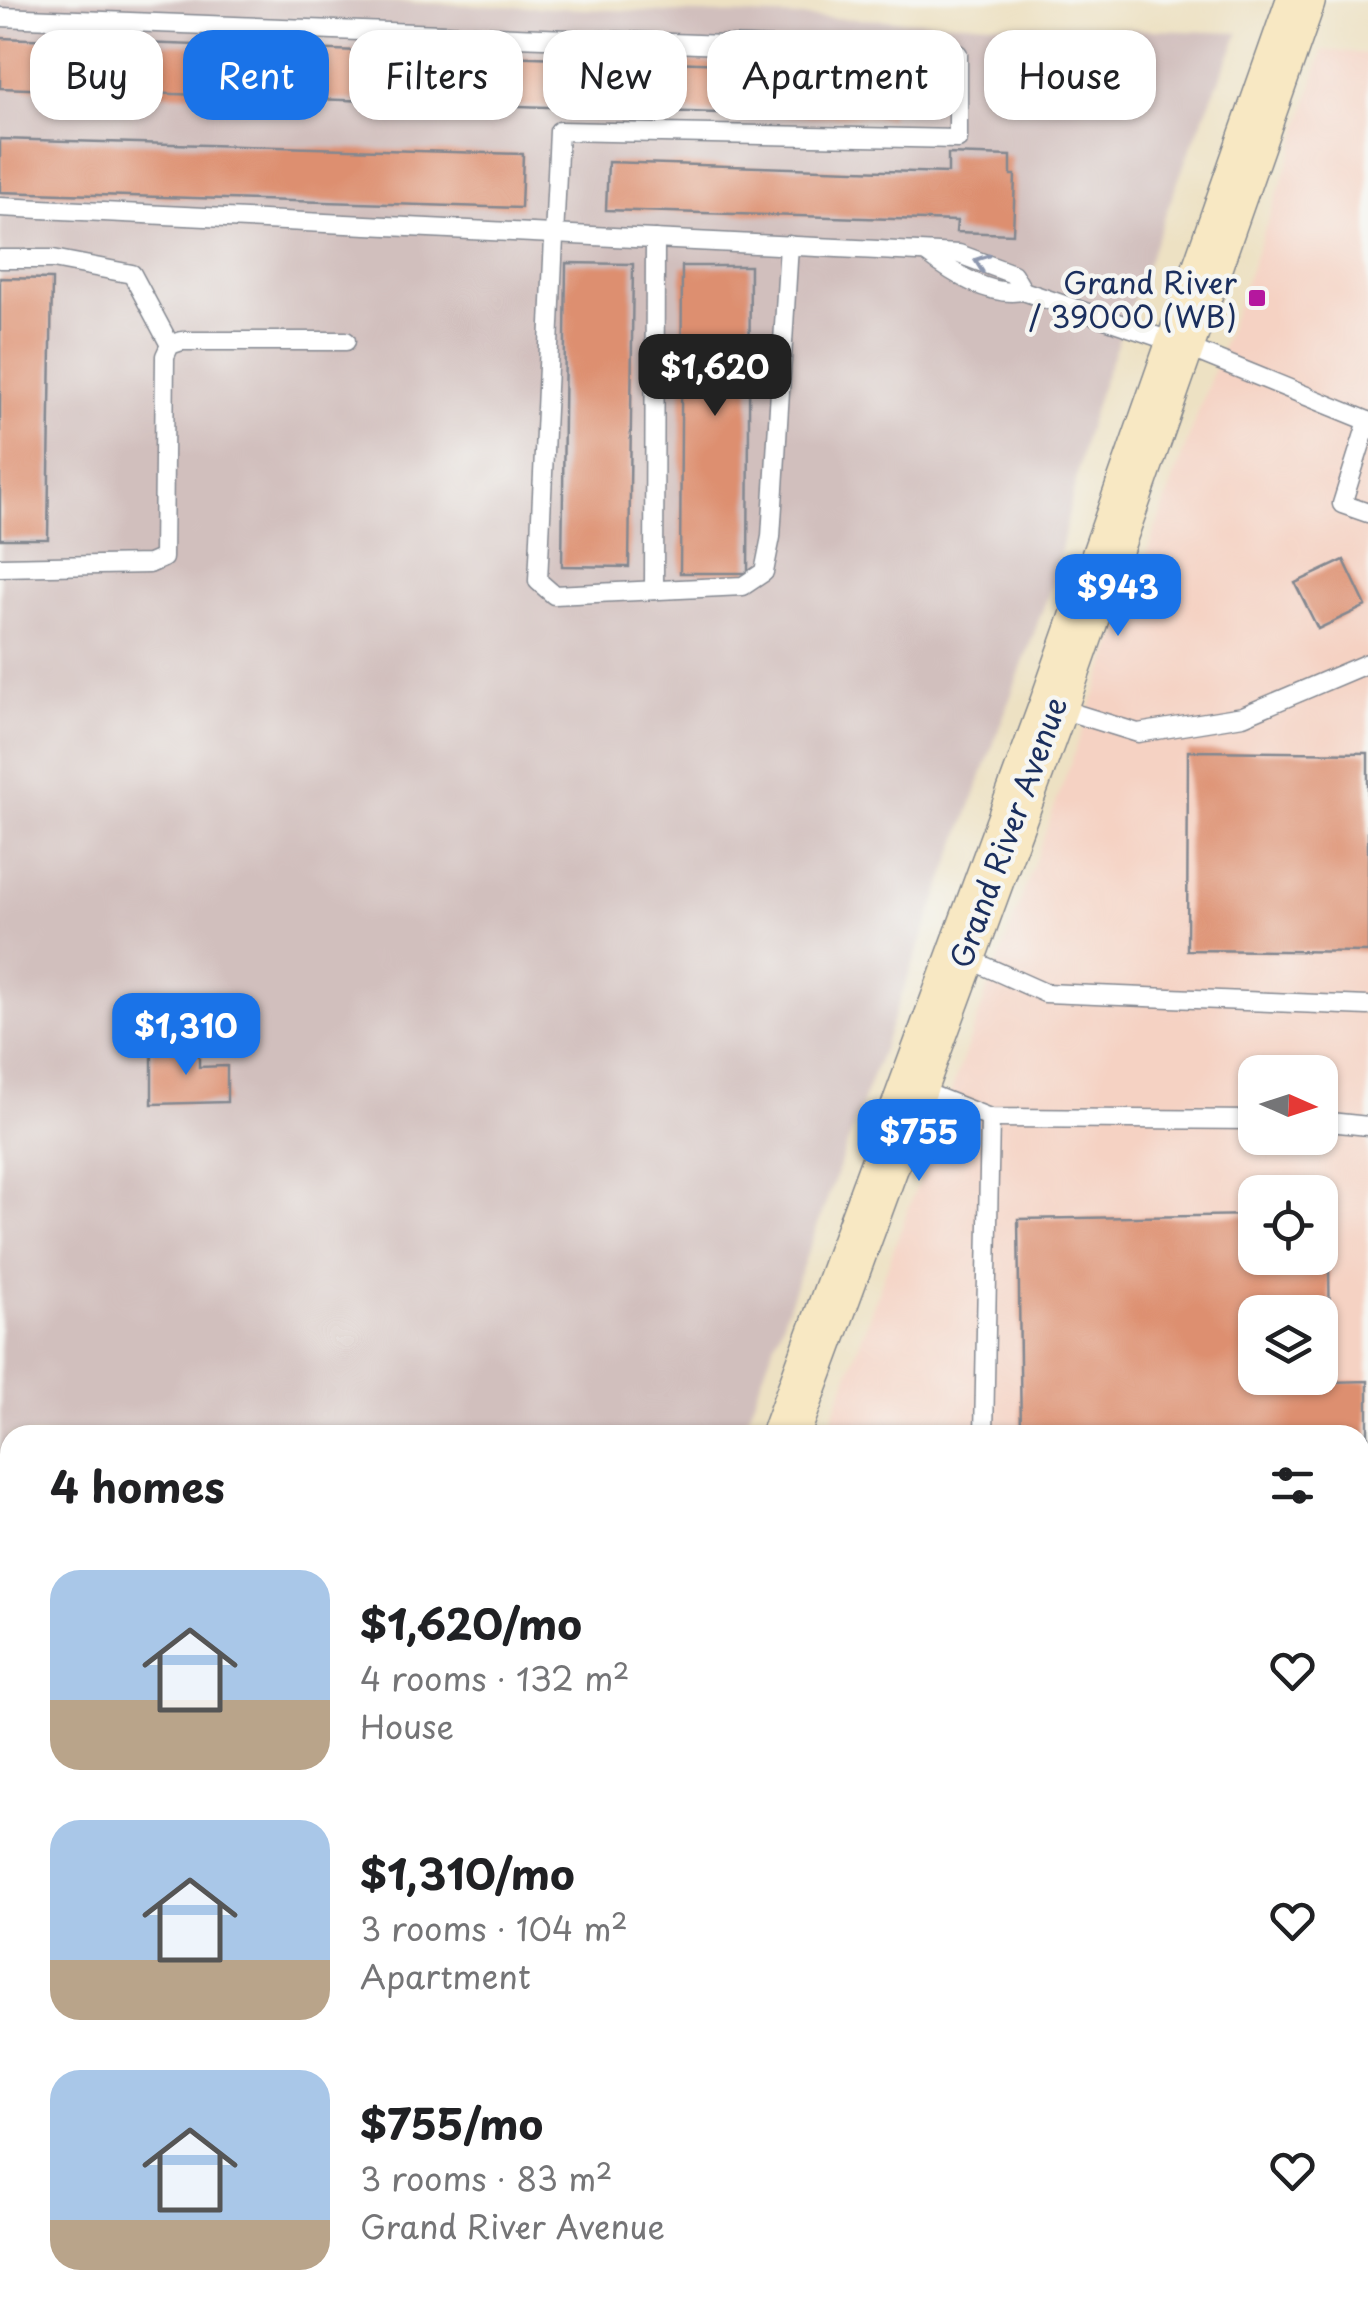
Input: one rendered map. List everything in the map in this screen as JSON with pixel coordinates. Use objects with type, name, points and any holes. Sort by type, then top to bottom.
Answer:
[{"type":"main road","name":"Grand River Avenue","points":[[789,1425],[1053,707],[1301,0]]},
{"type":"lane","points":[[0,17],[958,54],[958,139],[559,131],[538,581],[554,595],[743,586],[764,572],[771,537],[790,245]]},
{"type":"lane","points":[[0,207],[959,254],[1013,274],[1023,291],[1179,344],[1368,421],[1342,504],[1368,513]]},
{"type":"lane","points":[[654,590],[655,238]]},
{"type":"lane","points":[[0,259],[53,260],[132,274],[170,345]]},
{"type":"lane","points":[[0,567],[150,564],[163,558],[165,356],[170,345],[182,341],[346,341]]},
{"type":"lane","points":[[1053,707],[1138,733],[1243,716],[1368,662]]},
{"type":"lane","points":[[962,956],[1045,994],[1368,1006]]},
{"type":"lane","points":[[913,1088],[990,1118],[1238,1120]]},
{"type":"lane","points":[[984,1425],[990,1118]]},
{"type":"lane","points":[[1338,1122],[1368,1126]]},
{"type":"shaded area","points":[[0,0],[342,0],[1239,33],[1187,157],[1098,395],[1056,573],[745,1425],[0,1425]]},
{"type":"shaded area","points":[[1323,50],[1368,54],[1368,1425],[830,1425],[1292,154]]},
{"type":"building","points":[[0,38],[30,39],[30,89],[0,88]]},
{"type":"building","points":[[163,44],[183,45],[183,94],[163,94]]},
{"type":"building","points":[[329,50],[349,51],[349,100],[329,99]]},
{"type":"building","points":[[523,57],[543,57],[543,107],[523,106]]},
{"type":"building","points":[[687,63],[707,63],[707,113],[687,112]]},
{"type":"building","points":[[0,139],[523,154],[521,208],[0,192]]},
{"type":"building","points":[[948,154],[1011,156],[1011,175],[1015,175],[1013,234],[956,232],[957,221],[606,210],[608,162],[948,173]]},
{"type":"building","points":[[566,263],[633,264],[629,567],[562,566]]},
{"type":"building","points":[[682,266],[750,266],[748,573],[680,573]]},
{"type":"building","points":[[0,278],[52,279],[48,539],[0,539]]},
{"type":"building","points":[[1344,560],[1366,606],[1318,629],[1295,583]]},
{"type":"building","points":[[1188,751],[1368,753],[1368,952],[1187,950]]},
{"type":"building","points":[[199,1047],[199,1067],[227,1066],[227,1102],[152,1104],[152,1048]]},
{"type":"building","points":[[1238,1215],[1238,1275],[1329,1275],[1329,1295],[1238,1295],[1238,1395],[1338,1395],[1338,1382],[1368,1381],[1368,1425],[1021,1425],[1018,1219]]},
{"type":"place","name":"Grand River / 39000 (WB)","points":[[1257,298]]}]
